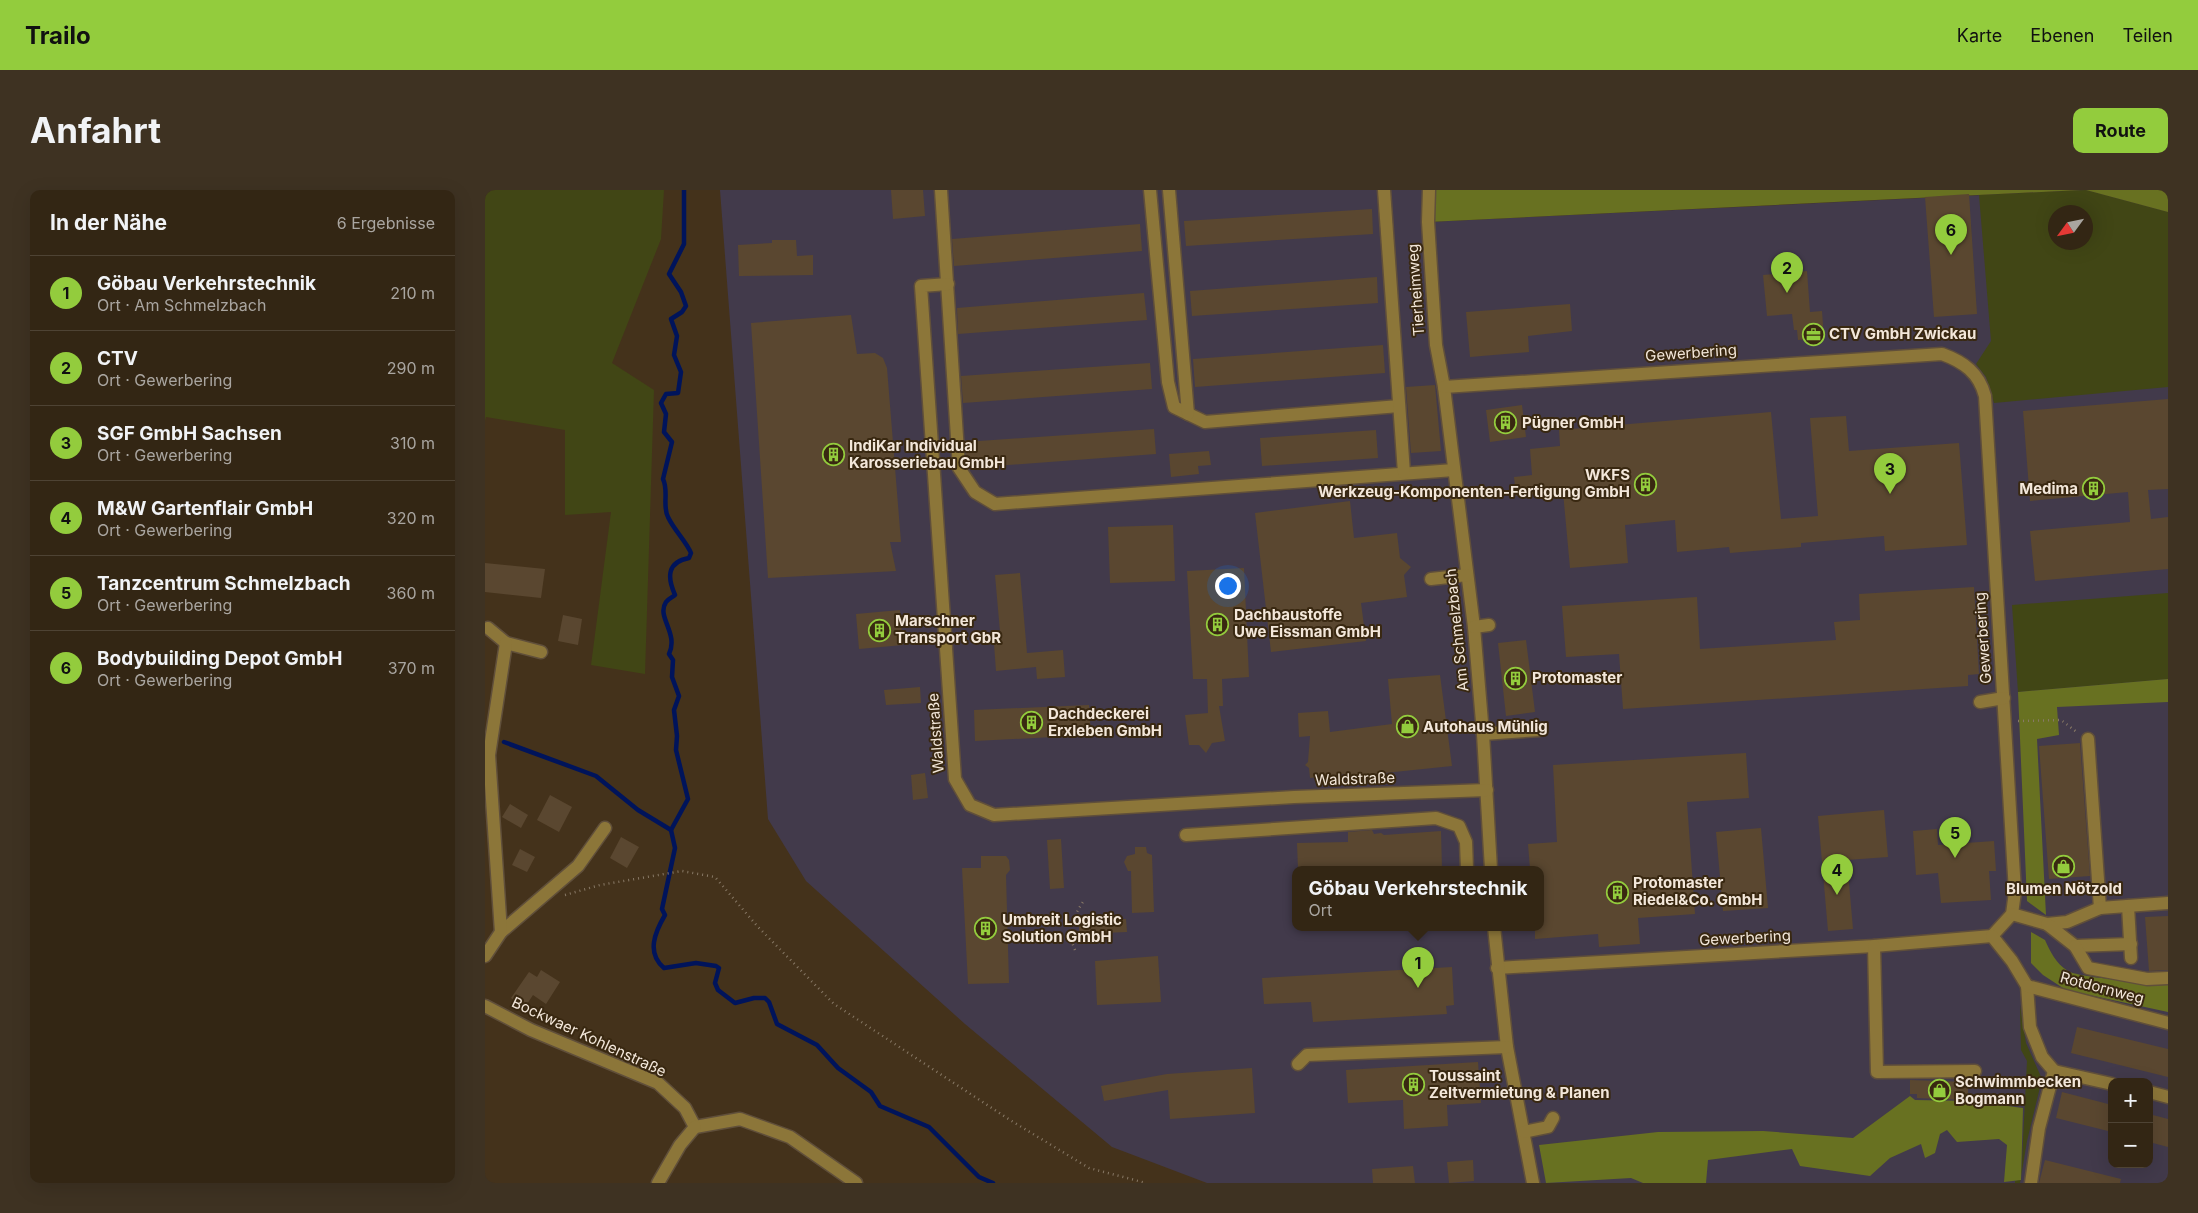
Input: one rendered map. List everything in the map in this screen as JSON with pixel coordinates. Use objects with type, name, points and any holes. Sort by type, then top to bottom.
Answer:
[{"type":"street","points":[[941,190],[959,468],[975,492],[995,504],[1454,470]]},
{"type":"street","points":[[1150,190],[1168,382],[1174,407],[1205,422],[1399,406]]},
{"type":"street","points":[[1169,190],[1188,414]]},
{"type":"street","points":[[1384,190],[1404,473]]},
{"type":"street","name":"Tierheimweg","points":[[1429,190],[1428,222],[1435,336],[1445,387]]},
{"type":"street","name":"Waldstraße","points":[[948,284],[921,286],[955,779],[971,805],[994,815],[1294,797],[1487,790]]},
{"type":"street","name":"Gewerbering","points":[[1445,387],[1942,354],[1958,360],[1971,370],[1981,383],[1985,396],[2015,892],[2012,914]]},
{"type":"street","name":"Am Schmelzbach","points":[[1445,387],[1474,627],[1487,790],[1491,866]]},
{"type":"street","points":[[1431,579],[1467,575]]},
{"type":"street","points":[[1474,627],[1489,625]]},
{"type":"street","points":[[488,628],[506,643],[541,652]]},
{"type":"street","points":[[501,932],[489,755],[506,643]]},
{"type":"street","points":[[1980,702],[2004,698]]},
{"type":"street","points":[[1483,734],[1539,730]]},
{"type":"street","points":[[2088,739],[2100,908]]},
{"type":"street","points":[[1186,835],[1436,818],[1459,826],[1466,842],[1467,866]]},
{"type":"street","points":[[485,956],[501,932],[578,866],[605,828]]},
{"type":"street","points":[[2108,1083],[2054,1071],[2042,1057],[2030,1027],[2027,986],[2013,961],[1992,936],[2012,914],[2047,924],[2067,922],[2100,908],[2168,903]]},
{"type":"street","points":[[2128,906],[2131,958]]},
{"type":"street","points":[[2047,924],[2075,946],[2088,968],[2147,979],[2168,978]]},
{"type":"street","points":[[1494,931],[1507,1047],[1533,1183]]},
{"type":"street","name":"Gewerbering","points":[[1497,968],[1875,946],[1992,936]]},
{"type":"street","points":[[2075,946],[2131,944]]},
{"type":"street","points":[[1875,946],[1877,1072],[1975,1071]]},
{"type":"street","name":"Rotdornweg","points":[[2027,986],[2168,1023]]},
{"type":"street","name":"Bockwaer Kohlenstraße","points":[[485,1006],[531,1030],[658,1083],[685,1108],[695,1127]]},
{"type":"street","points":[[1298,1064],[1307,1055],[1507,1047]]},
{"type":"street","points":[[2031,1183],[2039,1128],[2054,1071]]},
{"type":"street","points":[[2153,1093],[2168,1096]]},
{"type":"street","points":[[1523,1132],[1548,1127],[1553,1118]]},
{"type":"street","points":[[658,1183],[680,1145],[695,1127],[740,1120],[790,1137],[856,1183]]},
{"type":"path","points":[[2005,722],[2061,720],[2088,739]]},
{"type":"path","points":[[563,895],[600,885],[682,870],[715,877],[758,927],[834,1004],[1010,1120],[1089,1168],[1147,1183]]},
{"type":"path","points":[[1075,950],[1071,941],[1073,917],[1085,898]]},
{"type":"shaded area","points":[[720,190],[1429,190],[1428,222],[2086,190],[2168,212],[2168,1183],[1207,1183],[1112,1147],[965,1024],[806,881],[768,819]]},
{"type":"green space","points":[[485,190],[664,190],[661,239],[612,363],[654,390],[645,674],[591,665],[611,512],[565,515],[565,430],[486,417],[485,421]]},
{"type":"green space","points":[[1429,190],[2081,190],[1428,222]]},
{"type":"green space","points":[[2086,190],[2168,212],[2168,387],[1994,403],[1986,377],[1976,364],[1991,341],[1979,195]]},
{"type":"green space","points":[[2086,190],[2168,190],[2168,212]]},
{"type":"green space","points":[[2168,593],[2168,679],[2018,692],[2012,605]]},
{"type":"green space","points":[[2168,679],[2168,702],[2057,707],[2059,735],[2037,739],[2046,915],[2027,901],[2018,692]]},
{"type":"green space","points":[[2031,932],[2045,940],[2057,961],[2068,971],[2075,974],[2100,978],[2168,983],[2168,1012],[2066,990],[2043,975],[2031,963]]},
{"type":"green space","points":[[2020,1005],[2026,1043],[2042,1079],[2027,1141],[2021,1176],[2027,1061],[2021,1050]]},
{"type":"green space","points":[[1910,1096],[1915,1100],[1969,1101],[2023,1108],[2021,1180],[2004,1182],[2007,1145],[1999,1139],[1957,1142],[1947,1130],[1940,1134],[1935,1153],[1925,1158],[1921,1144],[1890,1158],[1870,1176],[1800,1166],[1792,1149],[1708,1160],[1706,1183],[1643,1183],[1631,1178],[1546,1183],[1539,1145],[1658,1132],[1763,1131],[1853,1138]]},
{"type":"green space","points":[[2021,1179],[2020,1183],[2015,1183],[2015,1181]]},
{"type":"building","points":[[891,190],[923,190],[925,216],[893,219]]},
{"type":"building","points":[[1969,194],[1977,314],[1934,317],[1925,197]]},
{"type":"building","points":[[1372,209],[1373,234],[1186,246],[1184,221]]},
{"type":"building","points":[[1140,224],[1142,251],[954,266],[952,239]]},
{"type":"building","points":[[772,240],[796,240],[797,256],[813,255],[813,275],[739,276],[738,245],[772,243]]},
{"type":"building","points":[[1807,271],[1810,312],[1822,311],[1824,338],[1798,340],[1797,330],[1794,330],[1792,314],[1767,316],[1763,275]]},
{"type":"building","points":[[1377,277],[1378,303],[1192,316],[1190,291]]},
{"type":"building","points":[[1144,293],[1147,320],[958,334],[957,308]]},
{"type":"building","points":[[1570,304],[1572,331],[1528,336],[1529,352],[1470,357],[1466,312]]},
{"type":"building","name":"IndiKar Individual Karosseriebau GmbH","points":[[851,315],[857,354],[875,353],[883,358],[887,368],[901,542],[890,542],[896,571],[768,578],[751,323]]},
{"type":"building","points":[[1383,345],[1385,373],[1195,387],[1193,359]]},
{"type":"building","points":[[1150,363],[1152,389],[963,403],[961,376]]},
{"type":"building","points":[[1435,385],[1441,451],[1411,453],[1406,387]]},
{"type":"building","name":"Medima","points":[[2168,399],[2168,489],[2148,490],[2151,519],[2168,517],[2168,569],[2035,581],[2030,531],[2130,522],[2128,492],[2030,501],[2023,411]]},
{"type":"building","name":"Pügner GmbH","points":[[1522,405],[1526,437],[1490,442],[1486,410]]},
{"type":"building","name":"WKFS Werkzeug-Komponenten-Fertigung GmbH","points":[[1771,412],[1781,519],[1818,516],[1810,418],[1846,416],[1849,451],[1959,443],[1967,545],[1885,551],[1884,536],[1801,543],[1801,547],[1730,553],[1729,547],[1677,552],[1675,520],[1625,525],[1628,563],[1570,568],[1563,492],[1516,496],[1514,477],[1532,475],[1530,449],[1560,446],[1559,430]]},
{"type":"building","points":[[1154,429],[1156,454],[968,468],[967,466],[965,442]]},
{"type":"building","points":[[1376,430],[1378,458],[1262,466],[1260,438]]},
{"type":"building","points":[[1209,451],[1211,465],[1198,466],[1199,474],[1171,477],[1169,454]]},
{"type":"building","points":[[1350,501],[1354,538],[1397,533],[1400,558],[1411,567],[1404,575],[1407,597],[1361,603],[1366,641],[1271,652],[1255,513]]},
{"type":"building","points":[[1173,525],[1175,581],[1110,583],[1108,527]]},
{"type":"building","points":[[485,563],[545,569],[541,598],[485,592]]},
{"type":"building","name":"Dachbaustoffe Uwe Eissman GmbH","points":[[1244,568],[1249,677],[1222,679],[1223,706],[1219,706],[1225,741],[1212,743],[1206,753],[1199,745],[1189,745],[1185,715],[1208,713],[1207,679],[1193,679],[1187,571]]},
{"type":"building","points":[[1020,573],[1027,653],[1063,650],[1065,677],[1037,679],[1036,667],[996,671],[994,644],[1001,643],[995,575]]},
{"type":"building","points":[[1974,587],[1979,674],[1968,675],[1968,686],[1623,709],[1619,654],[1566,657],[1562,606],[1697,597],[1700,649],[1836,640],[1834,622],[1860,620],[1859,594]]},
{"type":"building","name":"Marschner Transport GbR","points":[[900,610],[903,645],[859,649],[856,614]]},
{"type":"building","points":[[563,615],[582,619],[578,645],[558,641]]},
{"type":"building","name":"Protomaster","points":[[1526,640],[1535,712],[1506,716],[1498,643]]},
{"type":"building","name":"Autohaus Mühlig","points":[[1440,675],[1452,766],[1346,777],[1346,774],[1310,778],[1309,768],[1305,765],[1308,762],[1310,736],[1299,737],[1298,713],[1328,711],[1330,732],[1392,724],[1388,679]]},
{"type":"building","points":[[920,687],[921,703],[886,705],[884,690]]},
{"type":"building","name":"Dachdeckerei Erxleben GmbH","points":[[1089,705],[1091,735],[975,741],[974,710]]},
{"type":"building","points":[[2080,743],[2090,876],[2049,879],[2039,746]]},
{"type":"building","points":[[1746,753],[1749,798],[1687,802],[1695,914],[1638,918],[1640,944],[1599,947],[1598,934],[1535,939],[1535,931],[1544,931],[1544,866],[1530,866],[1528,844],[1557,842],[1553,765]]},
{"type":"building","points":[[925,773],[928,798],[913,800],[911,775]]},
{"type":"building","points":[[550,795],[572,807],[559,832],[537,820]]},
{"type":"building","points":[[510,804],[528,815],[521,828],[502,817]]},
{"type":"building","points":[[1884,810],[1888,857],[1847,860],[1853,929],[1828,931],[1818,816]]},
{"type":"building","points":[[1761,828],[1768,908],[1723,911],[1716,832]]},
{"type":"building","points":[[1937,829],[1938,845],[1994,841],[1996,871],[1989,871],[1991,900],[1941,903],[1938,873],[1916,875],[1913,831]]},
{"type":"building","points":[[1372,830],[1374,834],[1381,833],[1384,835],[1441,831],[1442,866],[1298,866],[1297,843],[1348,842],[1348,832]]},
{"type":"building","points":[[621,837],[639,847],[627,868],[610,858]]},
{"type":"building","points":[[1061,839],[1064,888],[1050,889],[1047,840]]},
{"type":"building","points":[[1135,847],[1146,847],[1147,853],[1152,855],[1154,912],[1132,913],[1131,871],[1128,871],[1124,862],[1127,856],[1135,854]]},
{"type":"building","points":[[520,849],[535,857],[527,872],[512,865]]},
{"type":"building","name":"Umbreit Logistic Solution GmbH","points":[[981,856],[1006,856],[1009,860],[1010,870],[1006,875],[1009,983],[968,984],[962,868],[981,868]]},
{"type":"building","points":[[2168,916],[2168,970],[2149,971],[2145,917]]},
{"type":"building","points":[[1126,919],[1127,932],[1079,934],[1079,920]]},
{"type":"building","points":[[1158,956],[1161,1002],[1097,1005],[1095,961]]},
{"type":"building","points":[[1452,967],[1454,1005],[1446,1006],[1447,1014],[1313,1022],[1311,1002],[1264,1004],[1262,978]]},
{"type":"building","points":[[541,970],[560,982],[546,1004],[533,995],[525,1007],[511,998],[529,972],[537,977]]},
{"type":"building","points":[[2077,1027],[2168,1049],[2168,1077],[2071,1053]]},
{"type":"building","name":"Toussaint Zeltvermietung & Planen","points":[[1478,1062],[1481,1103],[1447,1105],[1448,1126],[1404,1129],[1403,1100],[1348,1103],[1346,1070]]},
{"type":"building","points":[[1252,1068],[1255,1113],[1170,1119],[1168,1090],[1104,1101],[1101,1086],[1167,1074]]},
{"type":"building","name":"Schwimmbecken Bogmann","points":[[1910,1080],[1968,1082],[1968,1100],[1917,1098],[1917,1094],[1910,1094]]},
{"type":"building","points":[[2062,1092],[2108,1104],[2108,1131],[2056,1118]]},
{"type":"building","points":[[2153,1115],[2168,1119],[2168,1147],[2153,1143]]},
{"type":"building","points":[[1473,1160],[1474,1181],[1449,1183],[1447,1162]]},
{"type":"building","points":[[2045,1160],[2121,1179],[2120,1183],[2039,1183]]},
{"type":"building","points":[[1413,1166],[1415,1183],[1373,1183],[1372,1169]]},
{"type":"waterway","points":[[684,190],[684,244],[669,274],[681,292],[686,306],[682,312],[671,319],[677,336],[674,355],[681,372],[678,393],[666,394],[661,403],[666,414],[664,432],[672,442],[663,479],[665,484],[666,513],[691,553],[689,558],[676,563],[671,571],[670,576],[675,595],[667,601],[664,608],[665,620],[671,639],[669,654],[673,660],[672,677],[679,696],[674,710],[677,736],[676,750],[688,799],[671,830],[675,848],[662,909],[665,915],[658,928],[654,942],[655,956],[664,968],[696,963],[716,966],[719,968],[715,983],[718,990],[735,1003],[754,998],[765,998],[769,1002],[777,1024],[817,1045],[838,1068],[871,1092],[880,1106],[929,1127],[979,1177],[993,1183]]},
{"type":"waterway","points":[[504,742],[596,776],[638,810],[671,830]]},
{"type":"place","name":"Bodybuilding Depot GmbH","points":[[1951,255]]},
{"type":"place","name":"CTV","points":[[1787,293]]},
{"type":"place","name":"CTV GmbH Zwickau","points":[[1813,334]]},
{"type":"place","name":"Pügner GmbH","points":[[1506,423]]},
{"type":"place","name":"IndiKar Individual Karosseriebau GmbH","points":[[833,455]]},
{"type":"place","name":"WKFS Werkzeug-Komponenten-Fertigung GmbH","points":[[1646,484]]},
{"type":"place","name":"Medima","points":[[2094,489]]},
{"type":"place","name":"SGF GmbH Sachsen","points":[[1890,494]]},
{"type":"place","name":"Dachbaustoffe Uwe Eissman GmbH","points":[[1218,624]]},
{"type":"place","name":"Marschner Transport GbR","points":[[879,630]]},
{"type":"place","name":"Protomaster","points":[[1516,678]]},
{"type":"place","name":"Dachdeckerei Erxleben GmbH","points":[[1032,723]]},
{"type":"place","name":"Autohaus Mühlig","points":[[1407,727]]},
{"type":"place","name":"Tanzcentrum Schmelzbach","points":[[1955,858]]},
{"type":"place","name":"Blumen Nötzold","points":[[2064,866]]},
{"type":"place","name":"Protomaster Riedel&Co. GmbH","points":[[1617,892]]},
{"type":"place","name":"M&W Gartenflair GmbH","points":[[1837,895]]},
{"type":"place","name":"Umbreit Logistic Solution GmbH","points":[[986,929]]},
{"type":"place","name":"Göbau Verkehrstechnik","points":[[1418,988]]},
{"type":"place","name":"Toussaint Zeltvermietung & Planen","points":[[1413,1085]]},
{"type":"place","name":"Schwimmbecken Bogmann","points":[[1939,1091]]}]
